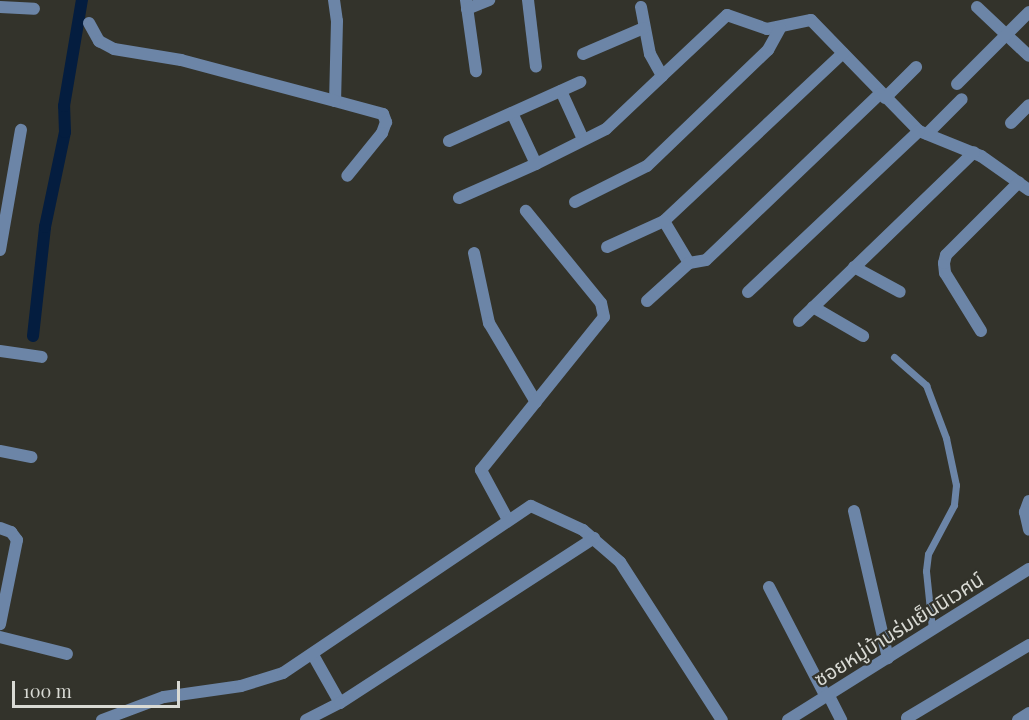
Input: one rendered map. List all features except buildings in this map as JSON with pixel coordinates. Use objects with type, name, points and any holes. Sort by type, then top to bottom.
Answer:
[{"type":"street","points":[[334,0],[337,21],[335,101]]},
{"type":"street","points":[[476,71],[466,4],[489,0]]},
{"type":"street","points":[[528,0],[536,67]]},
{"type":"street","points":[[0,7],[34,9]]},
{"type":"street","points":[[641,7],[654,67],[662,76]]},
{"type":"street","points":[[977,7],[1029,56]]},
{"type":"street","points":[[957,84],[1029,12]]},
{"type":"street","points":[[459,198],[536,164],[606,129],[727,15],[767,29],[811,20],[883,96],[923,132],[974,152],[1024,186],[946,255],[945,273],[981,331]]},
{"type":"street","points":[[89,23],[99,41],[114,49],[182,60],[386,117],[382,134],[347,176]]},
{"type":"street","points":[[583,54],[644,28]]},
{"type":"street","points":[[575,202],[647,166],[768,50],[780,28]]},
{"type":"street","points":[[607,247],[663,221],[843,53]]},
{"type":"street","points":[[647,301],[688,263],[706,260],[916,67]]},
{"type":"street","points":[[449,141],[580,82]]},
{"type":"street","points":[[561,91],[583,139]]},
{"type":"street","points":[[748,292],[962,99]]},
{"type":"street","points":[[1011,123],[1029,105]]},
{"type":"street","points":[[513,113],[536,164]]},
{"type":"street","points":[[0,250],[2,223],[21,130]]},
{"type":"street","points":[[799,321],[974,152]]},
{"type":"street","points":[[508,519],[480,470],[600,323],[604,310],[526,211]]},
{"type":"street","points":[[663,221],[688,263]]},
{"type":"street","points":[[474,253],[489,323],[536,402]]},
{"type":"street","points":[[854,267],[900,292]]},
{"type":"street","points":[[813,307],[864,336]]},
{"type":"street","points":[[0,351],[42,357]]},
{"type":"street","points":[[0,452],[31,457]]},
{"type":"street","points":[[1029,501],[1025,512],[1029,530]]},
{"type":"street","points":[[102,720],[164,697],[264,681],[313,655],[508,519],[535,507],[594,538],[620,562],[722,720]]},
{"type":"street","points":[[854,511],[888,658]]},
{"type":"street","points":[[0,528],[11,532],[17,540],[0,624]]},
{"type":"street","points":[[306,720],[340,703],[594,538]]},
{"type":"street","name":"ซอยหมู่บ้านร่มเย็นนิเวศน์","points":[[788,720],[1029,569]]},
{"type":"street","points":[[769,587],[841,720]]},
{"type":"street","points":[[0,638],[67,654]]},
{"type":"street","points":[[907,718],[1029,645]]},
{"type":"street","points":[[313,655],[340,703]]},
{"type":"street","points":[[1017,720],[1029,713]]},
{"type":"lane","points":[[894,357],[926,385],[946,438],[957,485],[954,505],[928,554],[926,572],[932,629]]},
{"type":"waterway","points":[[33,336],[45,227],[65,132],[64,106],[82,0]]}]
